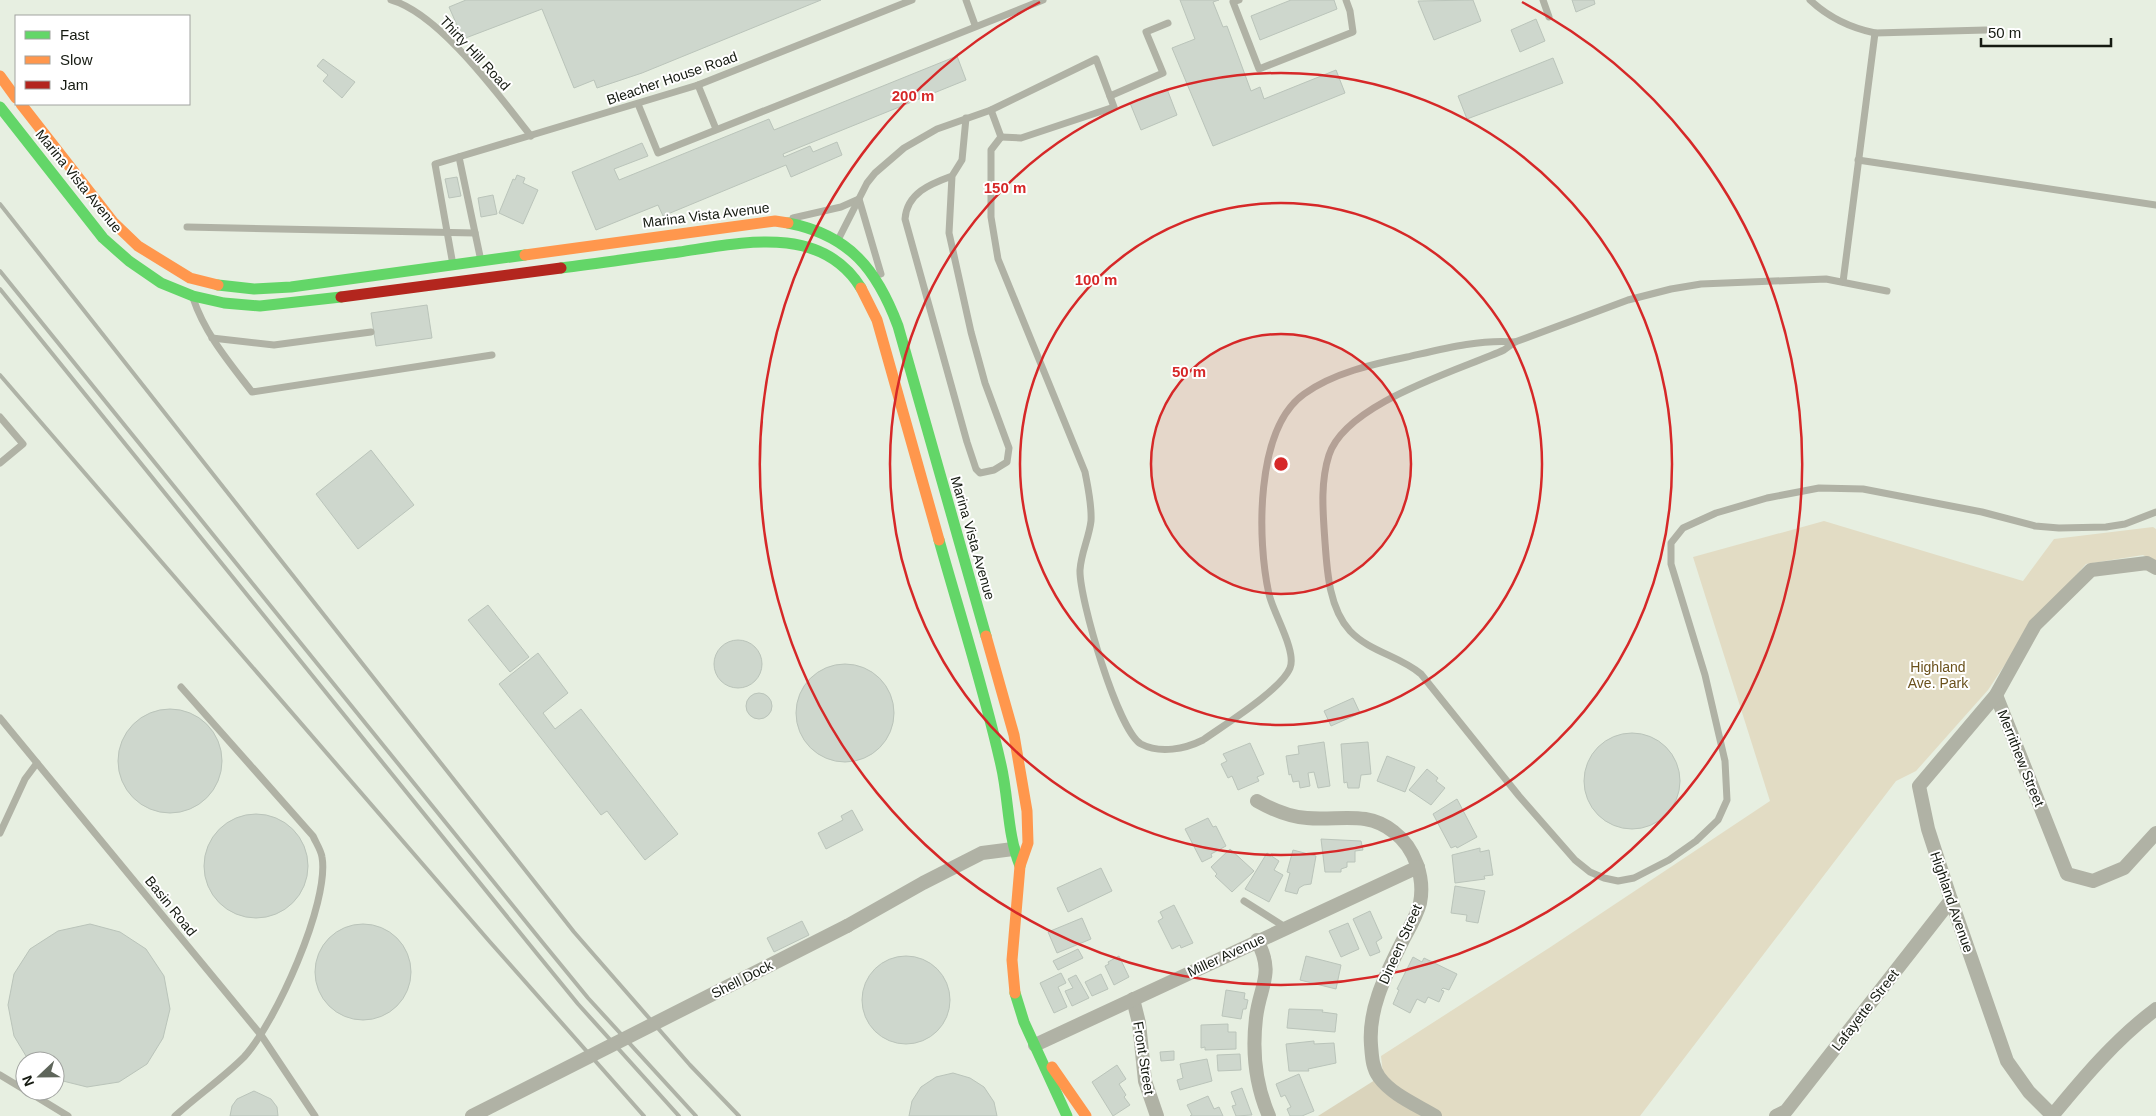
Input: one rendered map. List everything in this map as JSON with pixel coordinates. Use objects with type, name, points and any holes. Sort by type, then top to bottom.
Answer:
[{"type":"main road","points":[[0,76],[15,97]]},
{"type":"main road","name":"Marina Vista Avenue","points":[[22,105],[113,222],[138,246],[190,278],[222,286],[254,289],[291,286],[775,221],[813,229],[838,240],[865,264],[880,284],[890,303],[1014,735],[1026,811],[1028,843],[1020,866],[1012,960],[1015,995],[1024,1022],[1067,1116]]},
{"type":"main road","name":"Marina Vista Avenue","points":[[0,107],[103,238],[129,261],[161,283],[193,296],[224,303],[260,306],[455,283],[764,240],[795,244],[827,254],[847,272],[868,298],[876,320],[993,730],[1002,768],[1013,849],[1020,866]]},
{"type":"main road","points":[[1035,1045],[1086,1116]]},
{"type":"street","name":"Merrithew Street","points":[[2156,568],[2146,562],[2091,570],[2035,625],[1996,695],[2067,874],[2093,881],[2124,868],[2156,833]]},
{"type":"street","name":"Highland Avenue","points":[[1996,695],[1919,786],[1928,829],[2007,1061],[2029,1092],[2052,1116]]},
{"type":"street","name":"Dineen Street","points":[[1257,801],[1274,810],[1307,818],[1364,817],[1379,822],[1394,832],[1407,845],[1418,867],[1422,885],[1420,905],[1379,991],[1370,1038],[1372,1061],[1380,1077],[1392,1090],[1435,1116]]},
{"type":"street","name":"Shell Dock","points":[[472,1116],[847,926],[923,883],[982,853],[1013,849]]},
{"type":"street","name":"Miller Avenue","points":[[1035,1045],[1257,940],[1418,867]]},
{"type":"street","name":"Lafayette Street","points":[[1785,1114],[1951,900]]},
{"type":"street","points":[[1257,940],[1267,967],[1257,1015],[1254,1047],[1256,1077],[1269,1116]]},
{"type":"street","name":"Front Street","points":[[1133,999],[1139,1023],[1146,1081],[1157,1116]]},
{"type":"street","points":[[2052,1116],[2085,1076],[2132,1028],[2156,1009]]},
{"type":"lane","name":"Thirty Hill Road","points":[[391,0],[400,3],[426,19],[453,44],[531,136]]},
{"type":"lane","name":"Bleacher House Road","points":[[447,233],[435,164],[698,85],[912,0]]},
{"type":"lane","points":[[966,0],[975,25]]},
{"type":"lane","points":[[638,104],[658,153],[975,25],[1043,0]]},
{"type":"lane","points":[[1239,0],[1233,2],[1259,69],[1353,32],[1350,11],[1346,0]]},
{"type":"lane","points":[[1543,0],[1549,17]]},
{"type":"lane","points":[[1810,0],[1838,20],[1857,29],[1875,33],[1986,30]]},
{"type":"lane","points":[[1110,96],[1163,73],[1146,32],[1168,23]]},
{"type":"lane","points":[[1843,282],[1875,33]]},
{"type":"lane","points":[[827,254],[838,240],[875,173],[904,148],[937,129],[991,110],[1096,59],[1114,107],[1021,138],[1001,137]]},
{"type":"lane","points":[[698,85],[716,129]]},
{"type":"lane","points":[[991,110],[1001,137]]},
{"type":"lane","points":[[952,176],[919,191],[906,209],[905,219],[967,442],[976,469],[980,473],[987,473],[1006,462],[1009,448],[985,382],[957,278],[949,233],[952,176],[962,160],[966,118]]},
{"type":"lane","points":[[1001,137],[991,150],[993,239],[998,259],[1085,472],[1090,498],[1091,521],[1080,570],[1082,591],[1098,649],[1122,718],[1130,734],[1140,743],[1152,748],[1170,749],[1199,742],[1268,692],[1290,669],[1292,659],[1290,648],[1274,613],[1265,573],[1263,484],[1271,447],[1291,407],[1303,395],[1326,382],[1397,359],[1477,343],[1515,342]]},
{"type":"lane","points":[[459,157],[483,279]]},
{"type":"lane","points":[[1858,160],[2156,205]]},
{"type":"lane","points":[[775,221],[841,207],[859,199]]},
{"type":"lane","points":[[859,199],[890,303]]},
{"type":"lane","points":[[186,227],[475,233]]},
{"type":"lane","points":[[447,233],[455,283]]},
{"type":"lane","points":[[190,278],[193,296],[200,316],[212,338],[252,392],[492,355]]},
{"type":"lane","points":[[1887,291],[1826,278],[1701,284],[1671,289],[1603,309],[1515,342],[1504,350],[1414,388],[1366,412],[1338,438],[1330,453],[1324,474],[1323,497],[1327,573],[1337,611],[1352,632],[1364,642],[1412,666],[1421,674],[1548,830],[1575,860],[1590,872],[1604,878],[1618,881],[1634,878],[1670,860],[1710,829],[1723,813],[1727,800],[1725,760],[1704,675],[1671,564],[1671,543],[1683,528],[1716,513],[1766,498],[1819,488],[1863,489],[1982,512],[2035,526],[2058,528],[2125,524],[2156,512]]},
{"type":"lane","points":[[212,338],[274,345],[371,332]]},
{"type":"lane","points":[[0,417],[23,444],[0,463]]},
{"type":"lane","points":[[174,1116],[244,1056],[261,1035],[306,942],[321,887],[322,857],[313,836],[181,687]]},
{"type":"lane","name":"Basin Road","points":[[0,718],[261,1035],[315,1115]]},
{"type":"lane","points":[[0,833],[24,779],[37,763]]},
{"type":"lane","points":[[1244,901],[1285,927]]},
{"type":"lane","points":[[0,1075],[15,1084]]},
{"type":"lane","points":[[44,1101],[68,1116]]},
{"type":"green space","name":"Highland Ave. Park","points":[[1824,521],[2023,581],[2054,539],[2153,527],[2156,529],[2156,562],[2143,555],[2086,564],[2030,627],[1988,690],[1916,771],[1896,781],[1640,1116],[1441,1116],[1395,1087],[1383,1074],[1381,1056],[1549,948],[1770,801],[1693,557]]},
{"type":"shaded area","points":[[1375,1080],[1421,1116],[1318,1116]]},
{"type":"building","points":[[466,0],[821,0],[642,73],[597,88],[594,80],[574,88],[542,9],[463,39],[449,7]]},
{"type":"building","points":[[1180,0],[1219,0],[1213,2],[1223,27],[1227,26],[1251,91],[1260,87],[1264,99],[1336,70],[1345,93],[1213,146],[1172,48],[1195,39]]},
{"type":"building","points":[[1291,0],[1334,0],[1337,9],[1260,40],[1251,16]]},
{"type":"building","points":[[1473,0],[1481,21],[1434,40],[1418,1]]},
{"type":"building","points":[[1572,0],[1594,0],[1595,4],[1576,12]]},
{"type":"building","points":[[1536,19],[1545,41],[1520,52],[1511,30]]},
{"type":"building","points":[[957,56],[966,80],[783,154],[784,157],[810,146],[813,152],[837,142],[842,155],[791,177],[786,165],[663,216],[658,205],[596,230],[572,172],[642,143],[648,156],[614,169],[619,180],[769,119],[774,130]]},
{"type":"building","points":[[1553,58],[1563,83],[1467,119],[1458,96]]},
{"type":"building","points":[[323,59],[355,82],[342,98],[323,81],[328,75],[317,66]]},
{"type":"building","points":[[1167,89],[1177,115],[1141,130],[1130,103]]},
{"type":"building","points":[[517,175],[525,178],[523,183],[538,190],[523,224],[499,213],[513,179],[515,180]]},
{"type":"building","points":[[457,177],[461,196],[449,198],[445,179]]},
{"type":"building","points":[[493,195],[497,214],[481,217],[478,198]]},
{"type":"building","points":[[427,305],[432,338],[376,346],[371,313]]},
{"type":"building","points":[[371,450],[414,505],[358,549],[316,494]]},
{"type":"building","points":[[488,605],[529,657],[510,672],[468,620]]},
{"type":"building","points":[[738,640],[747,642],[755,647],[760,655],[762,664],[760,673],[755,681],[747,686],[738,688],[729,686],[721,681],[716,673],[714,664],[716,655],[721,647],[729,642]]},
{"type":"building","points":[[538,653],[568,693],[543,713],[555,729],[581,709],[678,834],[645,860],[607,811],[601,815],[499,684]]},
{"type":"building","points":[[845,664],[864,668],[880,678],[890,694],[894,713],[890,732],[880,748],[864,758],[845,762],[826,758],[810,748],[800,732],[796,713],[800,694],[810,678],[826,668]]},
{"type":"building","points":[[759,693],[768,697],[772,706],[768,715],[759,719],[750,715],[746,706],[750,697]]},
{"type":"building","points":[[1353,698],[1360,713],[1331,726],[1324,711]]},
{"type":"building","points":[[170,709],[190,713],[207,724],[218,741],[222,761],[218,781],[207,798],[190,809],[170,813],[150,809],[133,798],[122,781],[118,761],[122,741],[133,724],[150,713]]},
{"type":"building","points":[[1632,733],[1650,737],[1666,747],[1676,763],[1680,781],[1676,799],[1666,815],[1650,825],[1632,829],[1614,825],[1598,815],[1588,799],[1584,781],[1588,763],[1598,747],[1614,737]]},
{"type":"building","points":[[1324,742],[1330,786],[1318,788],[1314,772],[1308,773],[1310,786],[1300,788],[1299,781],[1293,782],[1291,774],[1289,775],[1286,756],[1299,754],[1298,746]]},
{"type":"building","points":[[1368,742],[1371,774],[1361,775],[1359,788],[1348,788],[1347,782],[1344,783],[1341,744]]},
{"type":"building","points":[[1250,743],[1264,774],[1257,777],[1259,781],[1238,790],[1232,776],[1228,778],[1221,764],[1227,761],[1223,754]]},
{"type":"building","points":[[1387,756],[1415,767],[1405,792],[1377,781]]},
{"type":"building","points":[[1427,769],[1438,778],[1436,781],[1445,788],[1431,805],[1409,790]]},
{"type":"building","points":[[1457,799],[1477,837],[1457,848],[1456,846],[1451,848],[1433,814]]},
{"type":"building","points":[[852,810],[863,830],[826,849],[818,833],[843,820],[841,816]]},
{"type":"building","points":[[256,814],[276,818],[293,829],[304,846],[308,866],[304,886],[293,903],[276,914],[256,918],[236,914],[219,903],[208,886],[204,866],[208,846],[219,829],[236,818]]},
{"type":"building","points":[[1208,818],[1213,827],[1216,826],[1226,846],[1211,854],[1212,857],[1202,862],[1185,829]]},
{"type":"building","points":[[1321,839],[1361,841],[1363,850],[1355,851],[1355,862],[1347,862],[1347,867],[1341,869],[1341,872],[1325,872]]},
{"type":"building","points":[[1480,848],[1480,852],[1489,850],[1493,875],[1484,876],[1485,879],[1455,883],[1452,855]]},
{"type":"building","points":[[1230,849],[1254,871],[1232,892],[1215,876],[1217,874],[1211,867]]},
{"type":"building","points":[[1293,850],[1316,856],[1311,884],[1299,888],[1297,894],[1285,891],[1290,873],[1287,872]]},
{"type":"building","points":[[1267,853],[1279,861],[1274,870],[1283,875],[1269,902],[1245,889]]},
{"type":"building","points":[[1101,868],[1112,891],[1068,912],[1057,888]]},
{"type":"building","points":[[1455,886],[1485,891],[1478,923],[1466,921],[1467,915],[1451,913]]},
{"type":"building","points":[[1174,905],[1193,943],[1181,948],[1180,945],[1172,949],[1158,921],[1163,918],[1160,912]]},
{"type":"building","points":[[1370,911],[1382,938],[1376,942],[1380,952],[1370,956],[1353,919]]},
{"type":"building","points":[[1082,918],[1091,939],[1057,953],[1048,932]]},
{"type":"building","points":[[802,921],[809,935],[774,952],[767,938]]},
{"type":"building","points":[[1348,923],[1359,949],[1341,957],[1329,931]]},
{"type":"building","points":[[90,924],[120,932],[146,949],[164,976],[170,1009],[163,1038],[147,1064],[119,1082],[87,1087],[65,1082],[65,1051],[23,1051],[14,1036],[8,1005],[14,974],[30,949],[58,931]]},
{"type":"building","points":[[363,924],[382,927],[397,938],[408,953],[411,972],[408,991],[397,1006],[382,1017],[363,1020],[344,1017],[329,1006],[318,991],[315,972],[318,953],[329,938],[344,927]]},
{"type":"building","points":[[1078,949],[1083,958],[1058,970],[1053,961]]},
{"type":"building","points":[[906,956],[923,959],[937,969],[947,983],[950,1000],[947,1017],[937,1031],[923,1041],[906,1044],[889,1041],[875,1031],[865,1017],[862,1000],[865,983],[875,969],[889,959]]},
{"type":"building","points":[[1119,956],[1129,977],[1114,985],[1105,966],[1109,964],[1108,962]]},
{"type":"building","points":[[1306,956],[1341,965],[1336,989],[1300,980]]},
{"type":"building","points":[[1413,957],[1422,962],[1424,958],[1457,974],[1449,990],[1443,988],[1441,990],[1444,991],[1439,1002],[1428,997],[1425,1003],[1417,999],[1410,1013],[1393,1004],[1399,990],[1397,989]]},
{"type":"building","points":[[1061,973],[1066,983],[1058,987],[1067,1007],[1054,1013],[1040,983]]},
{"type":"building","points":[[1101,974],[1108,989],[1092,996],[1085,982]]},
{"type":"building","points":[[1076,975],[1089,998],[1072,1006],[1065,991],[1073,988],[1068,979]]},
{"type":"building","points":[[1226,990],[1245,993],[1244,999],[1248,1000],[1246,1009],[1243,1009],[1241,1019],[1222,1016]]},
{"type":"building","points":[[1289,1009],[1323,1010],[1322,1012],[1337,1014],[1335,1032],[1287,1028]]},
{"type":"building","points":[[1228,1024],[1228,1032],[1236,1032],[1236,1049],[1205,1050],[1205,1047],[1201,1048],[1201,1025]]},
{"type":"building","points":[[1314,1041],[1314,1044],[1334,1043],[1336,1063],[1308,1069],[1309,1071],[1289,1071],[1286,1044]]},
{"type":"building","points":[[1174,1051],[1174,1060],[1161,1061],[1160,1052]]},
{"type":"building","points":[[1240,1054],[1241,1070],[1218,1071],[1217,1055]]},
{"type":"building","points":[[1207,1059],[1212,1081],[1180,1090],[1177,1080],[1183,1078],[1180,1064]]},
{"type":"building","points":[[1117,1065],[1126,1079],[1119,1084],[1126,1095],[1124,1097],[1130,1105],[1113,1116],[1092,1082]]},
{"type":"building","points":[[953,1073],[970,1078],[984,1087],[994,1102],[997,1116],[909,1116],[912,1101],[921,1087],[936,1077]]},
{"type":"building","points":[[1299,1074],[1314,1111],[1302,1116],[1290,1116],[1287,1109],[1291,1107],[1285,1095],[1281,1097],[1276,1084]]},
{"type":"building","points":[[1242,1088],[1252,1115],[1236,1116],[1232,1106],[1236,1105],[1231,1092]]},
{"type":"building","points":[[254,1091],[271,1099],[277,1107],[278,1116],[230,1116],[232,1106],[237,1099]]},
{"type":"building","points":[[1208,1096],[1214,1109],[1219,1107],[1223,1116],[1190,1116],[1192,1115],[1187,1105]]},
{"type":"railway","points":[[0,204],[574,932],[690,1065],[739,1116]]},
{"type":"railway","points":[[0,271],[588,998],[696,1116]]},
{"type":"railway","points":[[0,289],[578,1004],[679,1116]]},
{"type":"railway","points":[[0,375],[490,942],[644,1116]]},
{"type":"traffic: fast","points":[[0,107],[103,238],[129,261],[161,283],[193,296],[224,303],[260,306],[341,297]]},
{"type":"traffic: fast","points":[[788,223],[828,236],[845,246],[870,272],[890,306],[898,326],[986,636]]},
{"type":"traffic: fast","points":[[561,268],[753,242],[778,242],[802,246],[824,254],[844,267],[861,288]]},
{"type":"traffic: fast","points":[[218,285],[254,289],[291,287],[525,255]]},
{"type":"traffic: fast","points":[[939,540],[994,737],[1004,778],[1010,829],[1020,866]]},
{"type":"traffic: fast","points":[[1015,993],[1024,1022],[1067,1116]]},
{"type":"traffic: slow","points":[[0,76],[15,97]]},
{"type":"traffic: slow","points":[[22,105],[113,222],[138,246],[190,278],[218,285]]},
{"type":"traffic: slow","points":[[525,255],[775,221],[788,223]]},
{"type":"traffic: slow","points":[[861,288],[877,320],[939,540]]},
{"type":"traffic: slow","points":[[986,636],[1014,735],[1027,811],[1028,843],[1020,866],[1012,960],[1015,993]]},
{"type":"traffic: slow","points":[[1052,1067],[1086,1116]]},
{"type":"traffic: jam","points":[[341,297],[561,268]]}]
